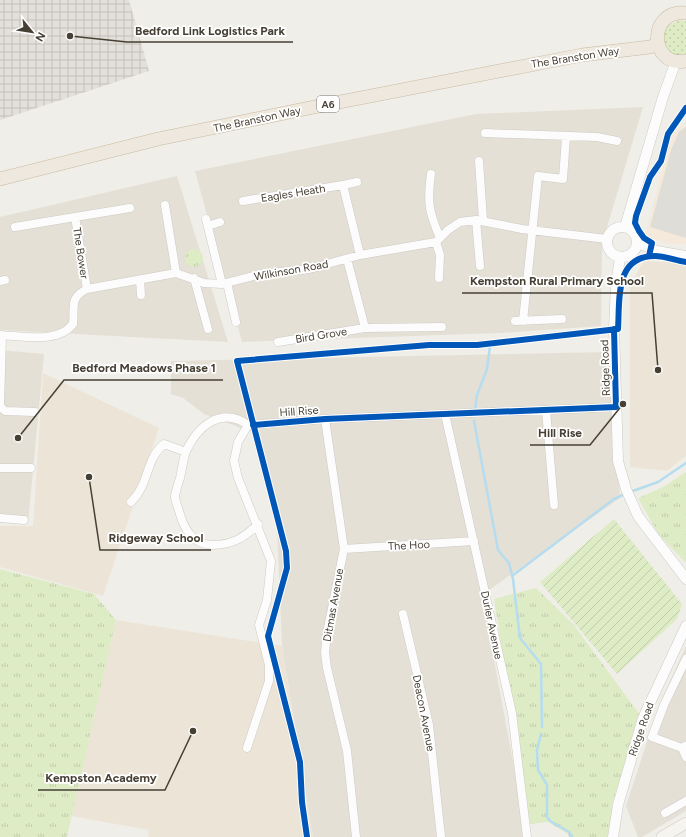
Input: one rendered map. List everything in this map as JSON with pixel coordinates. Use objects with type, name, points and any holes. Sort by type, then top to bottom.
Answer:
[{"type":"highway","points":[[681,61],[665,56],[658,44],[657,36],[662,23],[671,15],[686,13]]},
{"type":"highway","name":"The Branston Way","points":[[0,179],[158,139],[582,55],[650,47],[658,44]]},
{"type":"main road","points":[[662,837],[686,823]]},
{"type":"street","points":[[625,227],[636,184],[663,97],[681,61]]},
{"type":"street","points":[[484,133],[597,137],[617,141]]},
{"type":"street","points":[[562,319],[519,321],[538,176],[563,179],[566,137]]},
{"type":"street","points":[[479,161],[480,266]]},
{"type":"street","points":[[431,174],[428,195],[430,213],[438,240],[440,255],[439,278]]},
{"type":"street","name":"Eagles Heath","points":[[243,201],[357,182]]},
{"type":"street","points":[[343,185],[360,255]]},
{"type":"street","points":[[165,205],[176,273]]},
{"type":"street","name":"The Bower","points":[[15,228],[130,208]]},
{"type":"street","name":"The Bower","points":[[75,217],[87,289]]},
{"type":"street","name":"Wilkinson Road","points":[[87,289],[176,273],[194,278],[204,283],[224,284],[261,274],[308,269],[360,255],[438,240],[460,222],[480,220],[522,229],[607,239]]},
{"type":"street","points":[[220,222],[207,222],[236,322]]},
{"type":"street","points":[[625,227],[635,234],[637,244],[633,253],[620,258],[608,250],[607,239],[613,230],[625,227]]},
{"type":"street","points":[[637,244],[651,249],[686,255]]},
{"type":"street","name":"Ridge Road","points":[[620,258],[616,284],[614,329],[618,461],[627,493],[638,516],[686,579]]},
{"type":"street","points":[[347,259],[365,328]]},
{"type":"street","points":[[194,278],[208,329]]},
{"type":"street","points":[[140,280],[141,295]]},
{"type":"street","points":[[35,412],[5,411],[0,406],[1,335],[54,337],[65,332],[73,324],[74,299],[77,294],[87,289]]},
{"type":"street","name":"Bird Grove","points":[[278,342],[365,328],[442,327]]},
{"type":"street","name":"Hill Rise","points":[[248,425],[325,419],[616,407]]},
{"type":"street","points":[[546,410],[554,505]]},
{"type":"street","name":"Durler Avenue","points":[[445,414],[512,713],[527,837]]},
{"type":"street","points":[[247,748],[270,681],[269,664],[259,625],[266,600],[272,561],[258,524],[238,478],[234,461],[238,442],[248,425],[240,419],[224,416],[212,420],[202,428],[186,452],[175,497],[182,523],[190,536],[205,544],[235,543],[247,535],[258,524]]},
{"type":"street","name":"Ditmas Avenue","points":[[325,419],[344,549],[327,633],[325,653],[327,668],[347,751],[356,837]]},
{"type":"street","points":[[132,502],[140,493],[154,456],[164,444],[186,452]]},
{"type":"street","points":[[0,468],[31,468]]},
{"type":"street","points":[[0,518],[24,520]]},
{"type":"street","name":"The Hoo","points":[[344,549],[474,540]]},
{"type":"street","name":"Deacon Avenue","points":[[403,614],[429,725],[442,837]]},
{"type":"street","name":"Ridge Road","points":[[613,837],[618,805],[643,718],[686,626]]},
{"type":"street","points":[[686,659],[664,705],[652,737],[684,746],[686,757]]},
{"type":"street","points":[[665,813],[686,801]]},
{"type":"shaded area","points":[[0,0],[129,0],[149,71],[0,120]]},
{"type":"shaded area","points":[[643,107],[602,244],[601,326],[499,333],[242,342],[195,171],[476,114]]},
{"type":"shaded area","points":[[686,122],[686,244],[668,244],[645,236],[672,133]]},
{"type":"shaded area","points":[[686,127],[686,238],[650,227],[671,150],[679,132]]},
{"type":"shaded area","points":[[177,176],[228,342],[0,330],[0,217]]},
{"type":"shaded area","points":[[644,261],[686,263],[686,456],[667,471],[630,467],[630,285]]},
{"type":"shaded area","points":[[0,350],[44,354],[28,523],[0,522]]},
{"type":"shaded area","points":[[610,352],[620,498],[482,595],[516,778],[524,835],[532,837],[313,837],[282,646],[277,527],[251,432],[204,414],[183,398],[171,394],[171,361]]},
{"type":"shaded area","points":[[43,373],[159,428],[103,596],[0,567],[0,526],[33,526]]},
{"type":"shaded area","points":[[116,620],[282,646],[313,837],[148,837],[149,830],[71,816]]},
{"type":"shaded area","points":[[686,646],[686,811],[642,837],[638,837],[626,806],[658,708]]},
{"type":"green space","points":[[679,20],[686,21],[686,57],[669,54],[662,38],[667,26]]},
{"type":"green space","points":[[190,249],[198,249],[203,254],[201,265],[198,267],[190,267],[185,262],[185,254]]},
{"type":"green space","points":[[686,472],[686,563],[659,535],[638,498],[663,487]]},
{"type":"green space","points":[[614,519],[682,604],[677,619],[617,674],[540,582]]},
{"type":"green space","points":[[0,569],[94,594],[116,620],[67,837],[0,837]]},
{"type":"green space","points":[[536,588],[574,625],[640,715],[613,801],[608,837],[569,837],[568,834],[548,822],[530,824],[494,599]]},
{"type":"waterway","points":[[475,410],[477,395],[487,369],[490,346]]},
{"type":"waterway","points":[[474,421],[498,550],[509,563],[513,579],[520,638],[541,664],[542,727]]},
{"type":"waterway","points":[[630,492],[658,482],[686,463]]},
{"type":"waterway","points":[[512,576],[614,499],[625,494]]},
{"type":"waterway","points":[[541,734],[537,750],[538,770],[547,785],[547,817],[550,821],[569,832],[572,837]]},
{"type":"cycle path","points":[[649,256],[652,243],[644,238],[639,231],[635,223],[636,216],[650,177],[661,161],[668,134],[686,108]]},
{"type":"cycle path","points":[[307,837],[302,802],[300,762],[268,636],[287,568],[286,551],[237,361],[429,345],[477,345],[618,329],[622,282],[626,271],[632,263],[642,258],[655,256],[686,262]]},
{"type":"cycle path","points":[[253,425],[325,419],[616,407],[614,329]]},
{"type":"place","name":"Bedford Link Logistics Park","points":[[70,36]]},
{"type":"place","name":"Kempston Rural Primary School","points":[[658,370]]},
{"type":"place","name":"Hill Rise","points":[[623,404]]},
{"type":"place","name":"Bedford Meadows Phase 1","points":[[18,438]]},
{"type":"place","name":"Ridgeway School","points":[[89,477]]},
{"type":"place","name":"Kempston Academy","points":[[193,731]]}]
